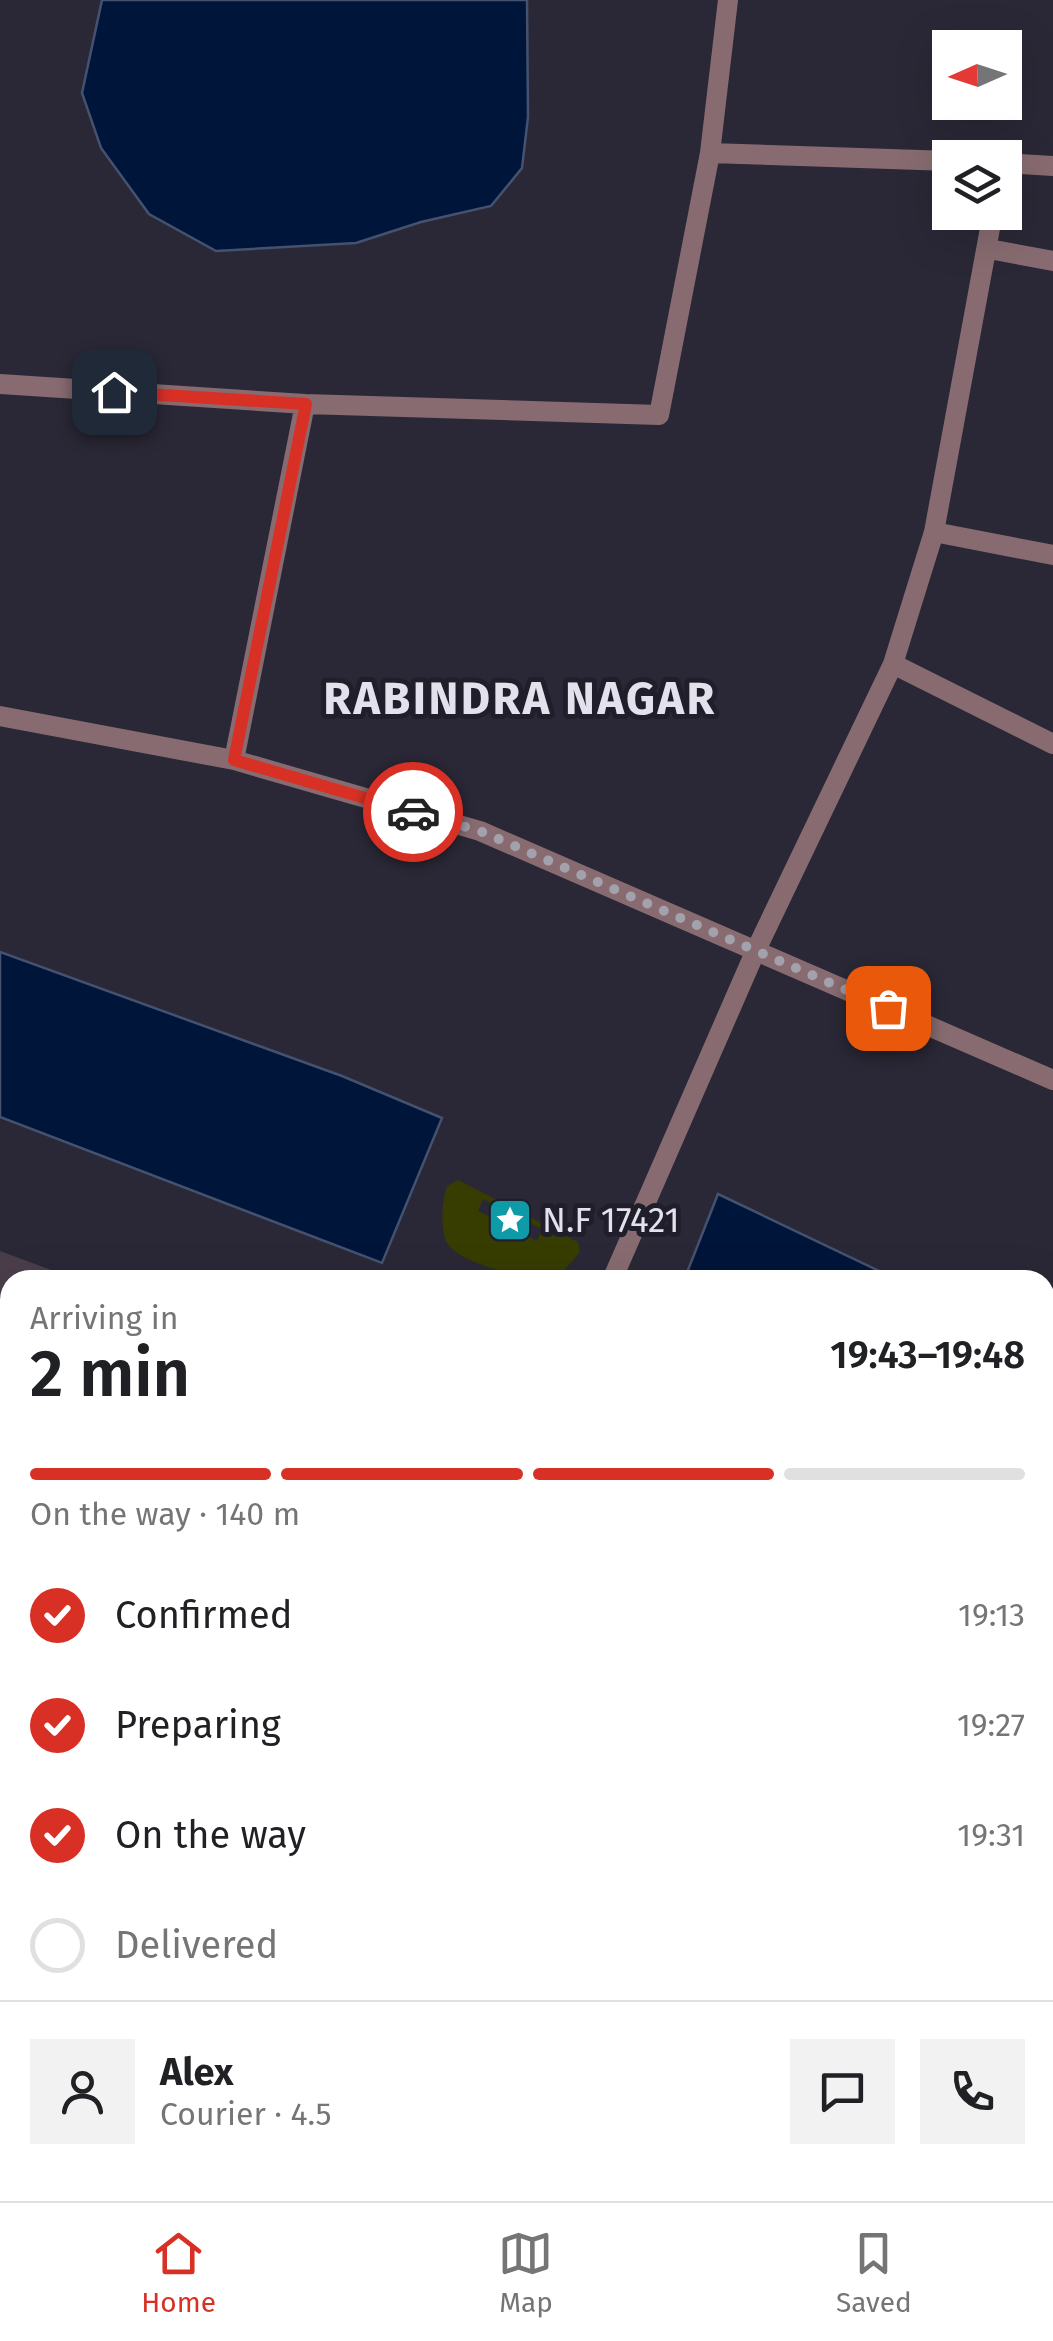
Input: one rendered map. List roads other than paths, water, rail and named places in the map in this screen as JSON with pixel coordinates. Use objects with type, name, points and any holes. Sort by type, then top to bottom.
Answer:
[{"type":"street","points":[[0,384],[306,404],[659,416],[710,153],[728,0]]},
{"type":"street","points":[[710,153],[932,159]]},
{"type":"street","points":[[1022,164],[1053,166]]},
{"type":"street","points":[[616,1270],[756,950],[893,664],[934,532],[992,230]]},
{"type":"street","points":[[989,249],[1053,261]]},
{"type":"street","points":[[234,760],[306,404]]},
{"type":"street","points":[[934,532],[1053,555]]},
{"type":"street","points":[[893,664],[1053,744]]},
{"type":"street","points":[[0,716],[234,760],[480,831],[1053,1080]]},
{"type":"water","points":[[102,0],[527,0],[528,117],[522,168],[491,206],[421,222],[356,243],[216,251],[149,214],[101,148],[82,93]]},
{"type":"water","points":[[0,952],[342,1076],[442,1118],[382,1263],[0,1117]]},
{"type":"water","points":[[718,1194],[877,1270],[688,1270]]},
{"type":"place","name":"N.F 17421","points":[[510,1220]]},
{"type":"district","name":"RABINDRA NAGAR","points":[[520,698]]}]
